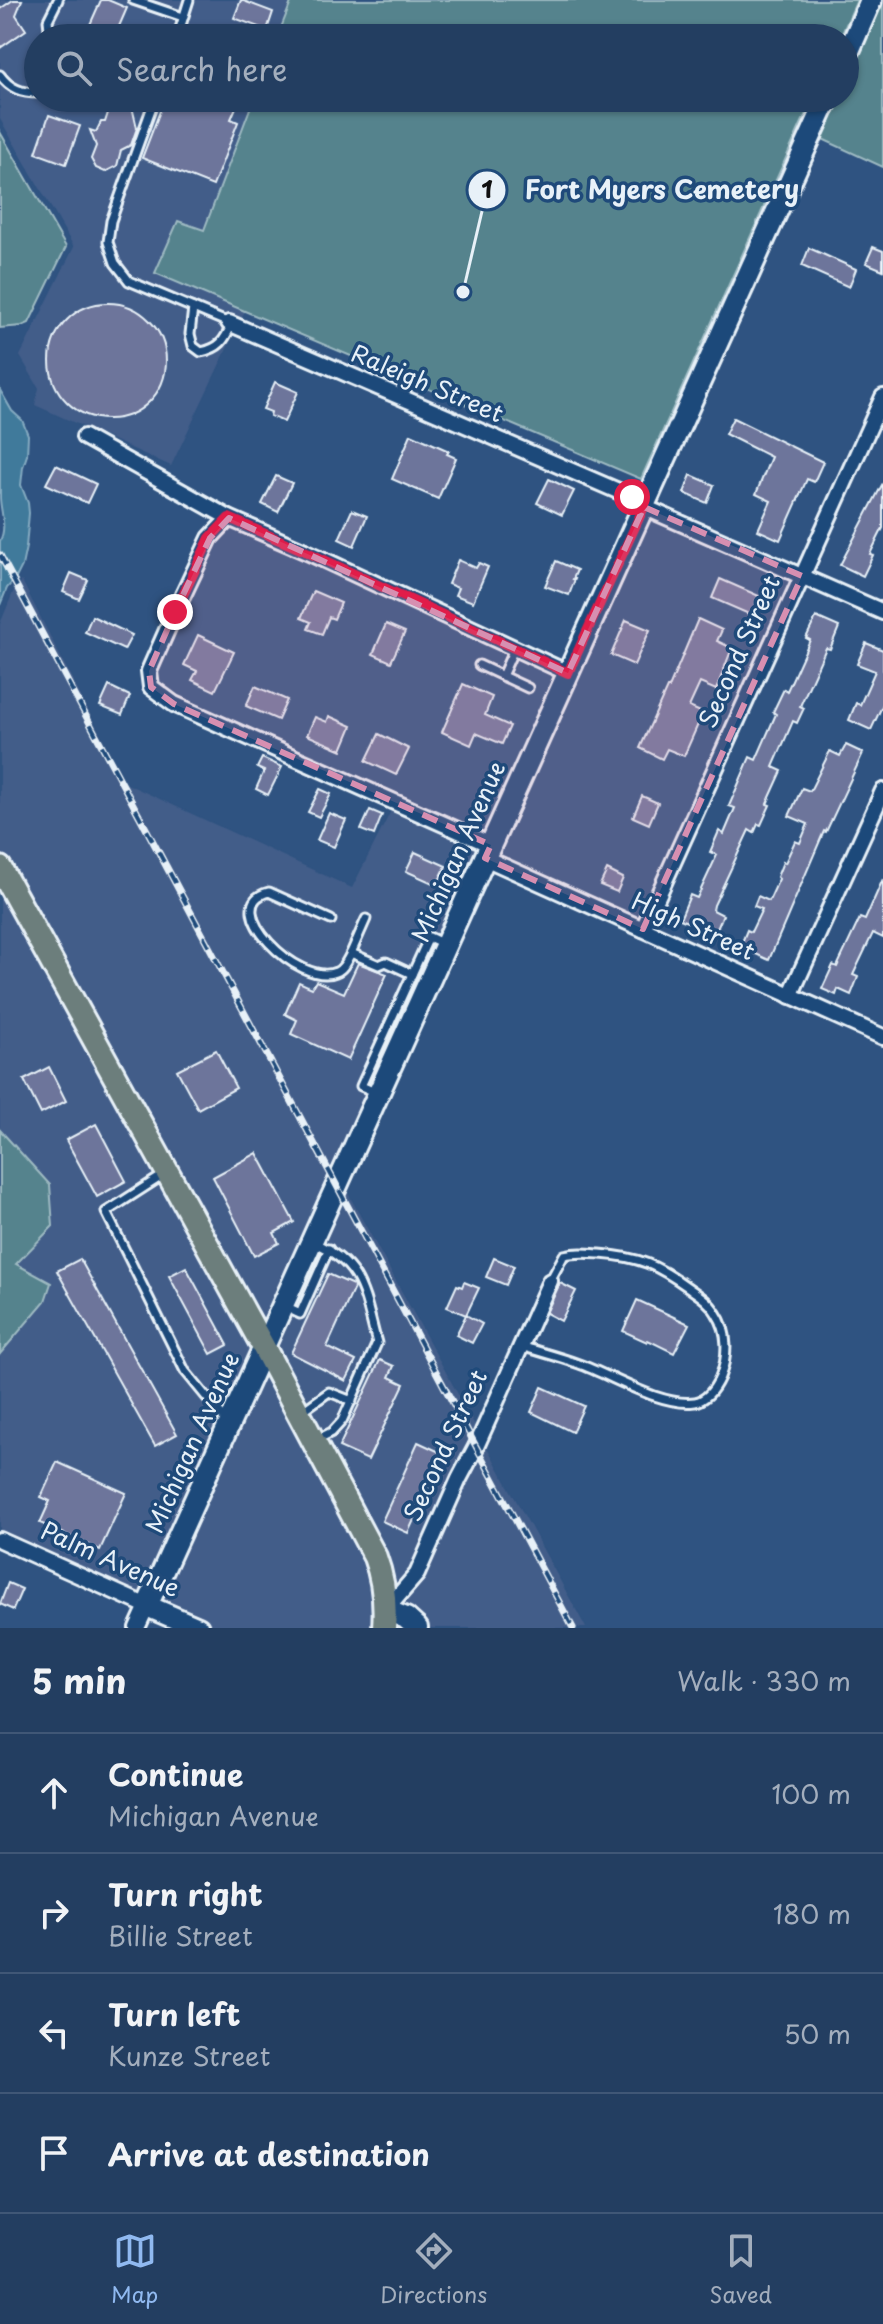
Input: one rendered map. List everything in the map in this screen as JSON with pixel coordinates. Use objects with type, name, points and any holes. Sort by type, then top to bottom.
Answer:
[{"type":"main road","points":[[0,868],[264,1348],[375,1557],[382,1577],[385,1619]]},
{"type":"street","points":[[859,29],[870,4]]},
{"type":"street","name":"Michigan Avenue","points":[[137,1628],[283,1307],[305,1280],[321,1246],[379,1094],[822,112]]},
{"type":"street","name":"Raleigh Street","points":[[230,324],[632,497],[644,507],[883,612]]},
{"type":"street","name":"Second Street","points":[[643,929],[883,397]]},
{"type":"street","points":[[84,437],[229,518],[568,673]]},
{"type":"street","name":"High Street","points":[[229,518],[210,538],[175,612],[149,671],[151,687],[174,704],[643,929],[883,1037]]},
{"type":"street","points":[[790,996],[883,791]]},
{"type":"street","name":"Second Street","points":[[385,1619],[417,1574],[550,1281]]},
{"type":"street","name":"Palm Avenue","points":[[0,1540],[198,1628]]},
{"type":"street","points":[[385,1619],[406,1618],[417,1628]]},
{"type":"lane","points":[[48,24],[58,0]]},
{"type":"lane","points":[[133,0],[183,17]]},
{"type":"lane","points":[[181,24],[189,0]]},
{"type":"lane","points":[[0,75],[5,82],[24,93]]},
{"type":"lane","name":"Raleigh Street","points":[[150,112],[111,221],[108,242],[115,263],[129,281],[230,324]]},
{"type":"lane","points":[[193,308],[190,334],[193,346],[201,352],[214,349],[225,338],[230,324]]},
{"type":"lane","points":[[502,676],[515,648]]},
{"type":"lane","points":[[479,665],[528,688]]},
{"type":"lane","points":[[331,920],[269,892],[260,894],[254,902],[252,913],[274,950],[321,974],[330,974],[343,967],[366,919]]},
{"type":"lane","points":[[379,1094],[361,1086],[429,937],[446,945]]},
{"type":"lane","points":[[351,953],[379,965],[386,962],[412,974]]},
{"type":"lane","points":[[168,1173],[106,1212],[185,1371],[230,1426]]},
{"type":"lane","points":[[314,1441],[332,1432],[342,1421],[377,1343],[358,1277],[334,1252],[321,1246]]},
{"type":"lane","points":[[521,1346],[581,1365],[670,1400],[696,1402],[708,1396],[718,1382],[725,1363],[726,1348],[723,1328],[716,1312],[705,1299],[662,1269],[634,1257],[574,1252],[564,1255],[550,1281]]},
{"type":"lane","points":[[299,1413],[329,1392],[352,1401]]},
{"type":"highlighted area","points":[[644,507],[802,576],[643,929],[485,858],[491,845],[174,704],[151,687],[149,671],[175,612],[210,538],[229,518],[568,673]]},
{"type":"shaded area","points":[[0,0],[292,0],[283,24],[24,24],[24,112],[249,112],[204,231],[155,272],[245,311],[171,466],[35,405],[39,388],[20,356],[74,247],[0,119]]},
{"type":"shaded area","points":[[0,390],[12,411],[22,420],[28,435],[21,485],[29,513],[22,566],[0,605],[3,525]]},
{"type":"shaded area","points":[[22,581],[125,783],[352,888],[393,807],[480,850],[263,1331],[0,853],[0,624],[14,590]]},
{"type":"shaded area","points":[[0,883],[256,1348],[143,1597],[0,1532],[0,1354],[45,1300],[51,1283],[16,1264],[50,1185],[0,1130]]},
{"type":"shaded area","points":[[345,1188],[586,1628],[426,1628],[394,1606],[273,1348]]},
{"type":"shaded area","points":[[265,1365],[374,1578],[376,1628],[216,1628],[158,1603]]},
{"type":"green space","points":[[292,0],[857,0],[846,24],[283,24]]},
{"type":"green space","points":[[880,0],[883,0],[883,167],[818,137],[830,112],[859,112],[859,47]]},
{"type":"green space","points":[[249,112],[807,112],[641,479],[155,273],[178,221],[204,230]]},
{"type":"green space","points":[[0,132],[66,247],[29,323],[0,328]]},
{"type":"green space","points":[[0,1130],[50,1185],[53,1226],[16,1264],[51,1283],[45,1301],[0,1354]]},
{"type":"building","points":[[13,0],[22,0],[16,15],[24,31],[0,48],[0,9]]},
{"type":"building","points":[[101,0],[127,8],[120,24],[90,24]]},
{"type":"building","points":[[241,0],[273,12],[269,24],[250,24],[234,18]]},
{"type":"building","points":[[133,112],[137,128],[131,145],[121,150],[117,166],[105,172],[96,168],[91,159],[96,146],[90,130],[96,132],[108,113]]},
{"type":"building","points":[[160,112],[234,112],[231,119],[238,122],[213,186],[142,158]]},
{"type":"building","points":[[49,115],[80,126],[66,164],[36,153]]},
{"type":"building","points":[[873,247],[883,251],[883,270],[866,263]]},
{"type":"building","points":[[809,248],[856,269],[849,287],[802,266]]},
{"type":"building","points":[[108,303],[130,308],[149,320],[161,339],[166,361],[161,383],[149,402],[130,414],[108,419],[86,414],[67,402],[55,383],[50,361],[55,339],[67,320],[86,308]]},
{"type":"building","points":[[275,382],[298,392],[284,422],[263,409]]},
{"type":"building","points":[[733,418],[823,462],[814,482],[807,479],[780,540],[758,530],[771,501],[756,494],[771,457],[725,434]]},
{"type":"building","points":[[411,434],[449,451],[447,454],[456,458],[438,499],[392,479]]},
{"type":"building","points":[[56,465],[96,484],[87,503],[46,484]]},
{"type":"building","points":[[691,475],[714,485],[707,503],[684,493]]},
{"type":"building","points":[[276,476],[292,483],[278,512],[262,504]]},
{"type":"building","points":[[549,479],[574,491],[562,515],[537,503]]},
{"type":"building","points":[[883,483],[883,528],[863,576],[840,565]]},
{"type":"building","points":[[352,510],[367,516],[354,546],[339,539]]},
{"type":"building","points":[[458,560],[476,568],[479,563],[488,567],[473,602],[455,595],[458,588],[448,584]]},
{"type":"building","points":[[556,561],[577,570],[569,595],[545,586]]},
{"type":"building","points":[[71,573],[88,580],[79,599],[63,592]]},
{"type":"building","points":[[720,579],[759,596],[751,615],[712,598]]},
{"type":"building","points":[[313,591],[341,603],[334,619],[329,617],[322,634],[308,629],[311,622],[301,618]]},
{"type":"building","points":[[92,616],[132,635],[124,650],[85,632]]},
{"type":"building","points":[[816,617],[839,627],[800,706],[804,708],[797,723],[793,721],[773,767],[782,771],[767,804],[770,805],[761,825],[758,824],[754,833],[749,830],[714,905],[713,910],[723,915],[715,934],[680,919],[690,895],[697,898],[717,855],[710,852],[719,831],[724,834],[735,808],[729,806],[750,757],[756,760],[776,714],[773,712],[784,689],[787,691],[810,640],[806,638]]},
{"type":"building","points":[[698,619],[722,630],[717,641],[732,648],[716,690],[700,683],[689,707],[703,713],[684,756],[667,749],[662,759],[640,748]]},
{"type":"building","points":[[626,620],[650,630],[634,665],[611,655]]},
{"type":"building","points":[[386,624],[405,632],[391,662],[373,654]]},
{"type":"building","points":[[198,635],[234,652],[215,691],[192,680],[197,671],[184,665]]},
{"type":"building","points":[[866,643],[883,650],[883,704],[871,730],[849,720],[856,703],[860,705],[875,671],[857,664]]},
{"type":"building","points":[[463,684],[492,697],[485,715],[510,726],[502,744],[476,733],[471,745],[442,732]]},
{"type":"building","points":[[109,686],[130,696],[122,715],[100,706]]},
{"type":"building","points":[[255,686],[287,700],[278,720],[246,706]]},
{"type":"building","points":[[329,716],[352,726],[342,750],[307,735],[315,717],[327,722]]},
{"type":"building","points":[[379,734],[409,749],[396,775],[366,761]]},
{"type":"building","points":[[846,745],[863,753],[824,831],[769,960],[740,947],[747,930],[751,932],[762,909],[754,906],[758,896],[769,901],[783,862],[795,841],[800,843],[808,824],[789,816],[802,788],[810,791],[830,751],[840,756]]},
{"type":"building","points":[[262,758],[282,767],[268,795],[256,789],[264,771],[257,768]]},
{"type":"building","points":[[320,789],[331,794],[319,817],[308,812]]},
{"type":"building","points":[[642,796],[658,803],[649,824],[633,817]]},
{"type":"building","points":[[370,810],[382,815],[374,835],[361,830]]},
{"type":"building","points":[[329,813],[346,820],[334,847],[317,840]]},
{"type":"building","points":[[415,852],[446,866],[437,885],[406,871]]},
{"type":"building","points":[[607,870],[623,878],[617,892],[600,885]]},
{"type":"building","points":[[883,879],[883,938],[873,933],[853,975],[858,977],[851,995],[838,989],[836,995],[822,989],[833,965],[837,967],[860,918],[865,920]]},
{"type":"building","points":[[358,963],[387,974],[348,1060],[291,1034],[297,1020],[285,1014],[299,982],[312,988],[316,981],[344,993]]},
{"type":"building","points":[[216,1050],[236,1088],[198,1109],[177,1070]]},
{"type":"building","points":[[49,1067],[66,1101],[41,1114],[24,1080]]},
{"type":"building","points":[[96,1124],[126,1181],[97,1197],[66,1140]]},
{"type":"building","points":[[257,1153],[294,1222],[274,1233],[279,1243],[254,1256],[213,1177]]},
{"type":"building","points":[[494,1258],[514,1266],[506,1285],[486,1277]]},
{"type":"building","points":[[80,1259],[177,1434],[155,1446],[57,1271]]},
{"type":"building","points":[[186,1267],[228,1345],[211,1354],[169,1276]]},
{"type":"building","points":[[328,1274],[354,1288],[327,1347],[356,1361],[346,1381],[291,1353]]},
{"type":"building","points":[[464,1282],[479,1288],[466,1315],[447,1307],[457,1285],[462,1287]]},
{"type":"building","points":[[560,1283],[576,1291],[561,1321],[546,1313]]},
{"type":"building","points":[[637,1300],[689,1324],[674,1353],[623,1331]]},
{"type":"building","points":[[466,1315],[482,1324],[472,1343],[456,1335]]},
{"type":"building","points":[[380,1360],[394,1366],[389,1377],[404,1384],[368,1460],[339,1447]]},
{"type":"building","points":[[542,1387],[584,1406],[572,1432],[531,1412]]},
{"type":"building","points":[[418,1442],[444,1454],[408,1533],[382,1521]]},
{"type":"building","points":[[57,1462],[126,1493],[100,1550],[40,1523],[50,1501],[41,1497]]},
{"type":"building","points":[[8,1583],[22,1589],[13,1610],[0,1604]]},
{"type":"railway","points":[[0,555],[573,1628]]},
{"type":"place","name":"Fort Myers Cemetery","points":[[463,292]]},
{"type":"route","points":[[175,612],[210,538],[229,518],[568,673],[644,507],[632,497]]}]
